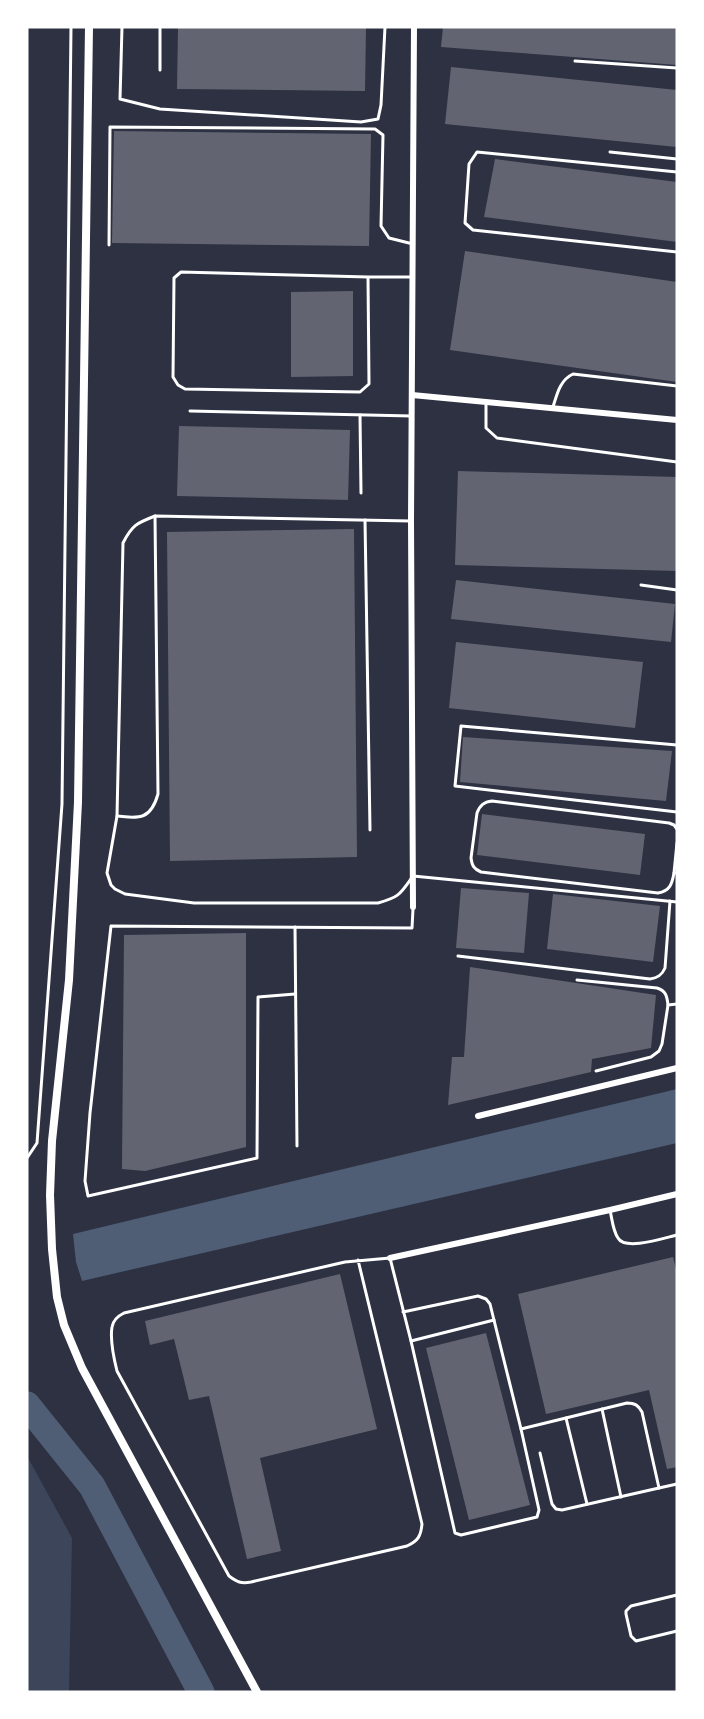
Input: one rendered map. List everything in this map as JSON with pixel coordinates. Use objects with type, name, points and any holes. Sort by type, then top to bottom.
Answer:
[{"type":"street","points":[[89,27],[78,802],[69,980],[52,1152],[50,1194],[53,1258],[57,1297],[64,1325],[82,1368],[257,1692]]},
{"type":"street","points":[[413,907],[411,521],[414,27]]},
{"type":"street","points":[[412,395],[677,420]]},
{"type":"street","points":[[478,1116],[677,1068]]},
{"type":"street","points":[[390,1258],[677,1194]]},
{"type":"lane","points":[[27,1158],[37,1143],[62,804],[71,27]]},
{"type":"lane","points":[[122,27],[120,99],[160,109],[361,122],[378,118],[381,105],[385,27]]},
{"type":"lane","points":[[160,27],[160,70]]},
{"type":"lane","points":[[575,61],[677,68]]},
{"type":"lane","points":[[109,245],[110,127],[375,129],[383,135],[381,226],[389,238],[412,244]]},
{"type":"lane","points":[[677,172],[477,152],[470,164],[465,223],[472,230],[677,252]]},
{"type":"lane","points":[[610,153],[677,159]]},
{"type":"lane","points":[[368,277],[369,384],[360,392],[185,389],[178,385],[173,377],[174,278],[181,272],[412,277]]},
{"type":"lane","points":[[552,408],[566,377],[573,374],[677,386]]},
{"type":"lane","points":[[486,402],[486,428],[497,438],[677,462]]},
{"type":"lane","points":[[190,411],[412,416]]},
{"type":"lane","points":[[360,415],[361,493]]},
{"type":"lane","points":[[411,521],[155,516],[129,529],[123,543],[117,816],[107,873],[111,885],[125,894],[194,903],[378,903],[395,898],[413,876],[677,902]]},
{"type":"lane","points":[[117,816],[133,819],[145,816],[155,805],[158,794],[155,516]]},
{"type":"lane","points":[[365,520],[370,830]]},
{"type":"lane","points":[[641,585],[677,590]]},
{"type":"lane","points":[[677,745],[461,726],[455,786],[677,812]]},
{"type":"lane","points":[[677,829],[669,823],[492,801],[485,802],[477,813],[471,858],[472,864],[482,872],[658,893],[670,888],[676,873],[677,843]]},
{"type":"lane","points":[[458,956],[657,978],[665,968],[670,901]]},
{"type":"lane","points":[[295,994],[258,997],[257,1158],[88,1196],[85,1181],[90,1113],[111,926],[412,928],[413,907]]},
{"type":"lane","points":[[295,927],[297,1146]]},
{"type":"lane","points":[[577,980],[657,988],[663,990],[666,995],[668,1005],[659,1051],[651,1056],[596,1071]]},
{"type":"lane","points":[[668,1005],[677,1004]]},
{"type":"lane","points":[[610,1210],[616,1237],[621,1242],[632,1245],[677,1235]]},
{"type":"lane","points":[[358,1260],[422,1524],[422,1533],[417,1541],[407,1546],[251,1582],[236,1582],[229,1576],[117,1371],[112,1326],[117,1317],[345,1262],[358,1260],[390,1258],[455,1533],[461,1535],[534,1518],[539,1514],[490,1304],[486,1299],[478,1296],[403,1312]]},
{"type":"lane","points":[[411,1341],[494,1320]]},
{"type":"lane","points":[[521,1430],[634,1403],[642,1412],[659,1488]]},
{"type":"lane","points":[[603,1409],[621,1497]]},
{"type":"lane","points":[[566,1418],[587,1504]]},
{"type":"lane","points":[[540,1453],[552,1504],[556,1509],[562,1510],[677,1484]]},
{"type":"lane","points":[[677,1594],[631,1606],[626,1614],[631,1636],[636,1641],[677,1631]]},
{"type":"shaded area","points":[[677,1089],[677,1143],[82,1281],[76,1262],[73,1234]]},
{"type":"shaded area","points":[[27,1456],[72,1538],[69,1692],[27,1692]]},
{"type":"building","points":[[178,27],[366,27],[365,91],[177,89]]},
{"type":"building","points":[[443,27],[677,27],[677,65],[441,47]]},
{"type":"building","points":[[451,67],[677,90],[677,147],[445,124]]},
{"type":"building","points":[[114,131],[371,134],[369,246],[112,243]]},
{"type":"building","points":[[495,159],[677,182],[677,242],[484,217]]},
{"type":"building","points":[[465,251],[677,282],[677,382],[450,350]]},
{"type":"building","points":[[353,291],[353,376],[291,377],[291,292]]},
{"type":"building","points":[[179,426],[350,430],[348,500],[177,496]]},
{"type":"building","points":[[458,471],[677,477],[677,571],[455,565]]},
{"type":"building","points":[[354,529],[357,857],[170,861],[167,532]]},
{"type":"building","points":[[456,580],[675,604],[671,642],[451,619]]},
{"type":"building","points":[[456,642],[643,662],[635,728],[449,708]]},
{"type":"building","points":[[463,737],[672,751],[666,801],[460,782]]},
{"type":"building","points":[[482,814],[645,834],[640,875],[477,855]]},
{"type":"building","points":[[461,888],[529,893],[524,953],[456,948]]},
{"type":"building","points":[[553,894],[660,906],[653,962],[547,949]]},
{"type":"building","points":[[246,933],[246,1147],[145,1171],[122,1169],[124,935]]},
{"type":"building","points":[[470,967],[656,995],[651,1048],[592,1059],[591,1072],[448,1105],[452,1057],[464,1057]]},
{"type":"building","points":[[673,1257],[677,1273],[677,1467],[667,1469],[649,1390],[546,1414],[518,1294]]},
{"type":"building","points":[[340,1274],[377,1429],[260,1458],[281,1551],[247,1559],[209,1396],[189,1400],[174,1339],[150,1345],[145,1321]]},
{"type":"building","points":[[486,1333],[530,1505],[469,1520],[426,1348]]},
{"type":"waterway","points":[[27,1405],[92,1486],[201,1692]]}]
